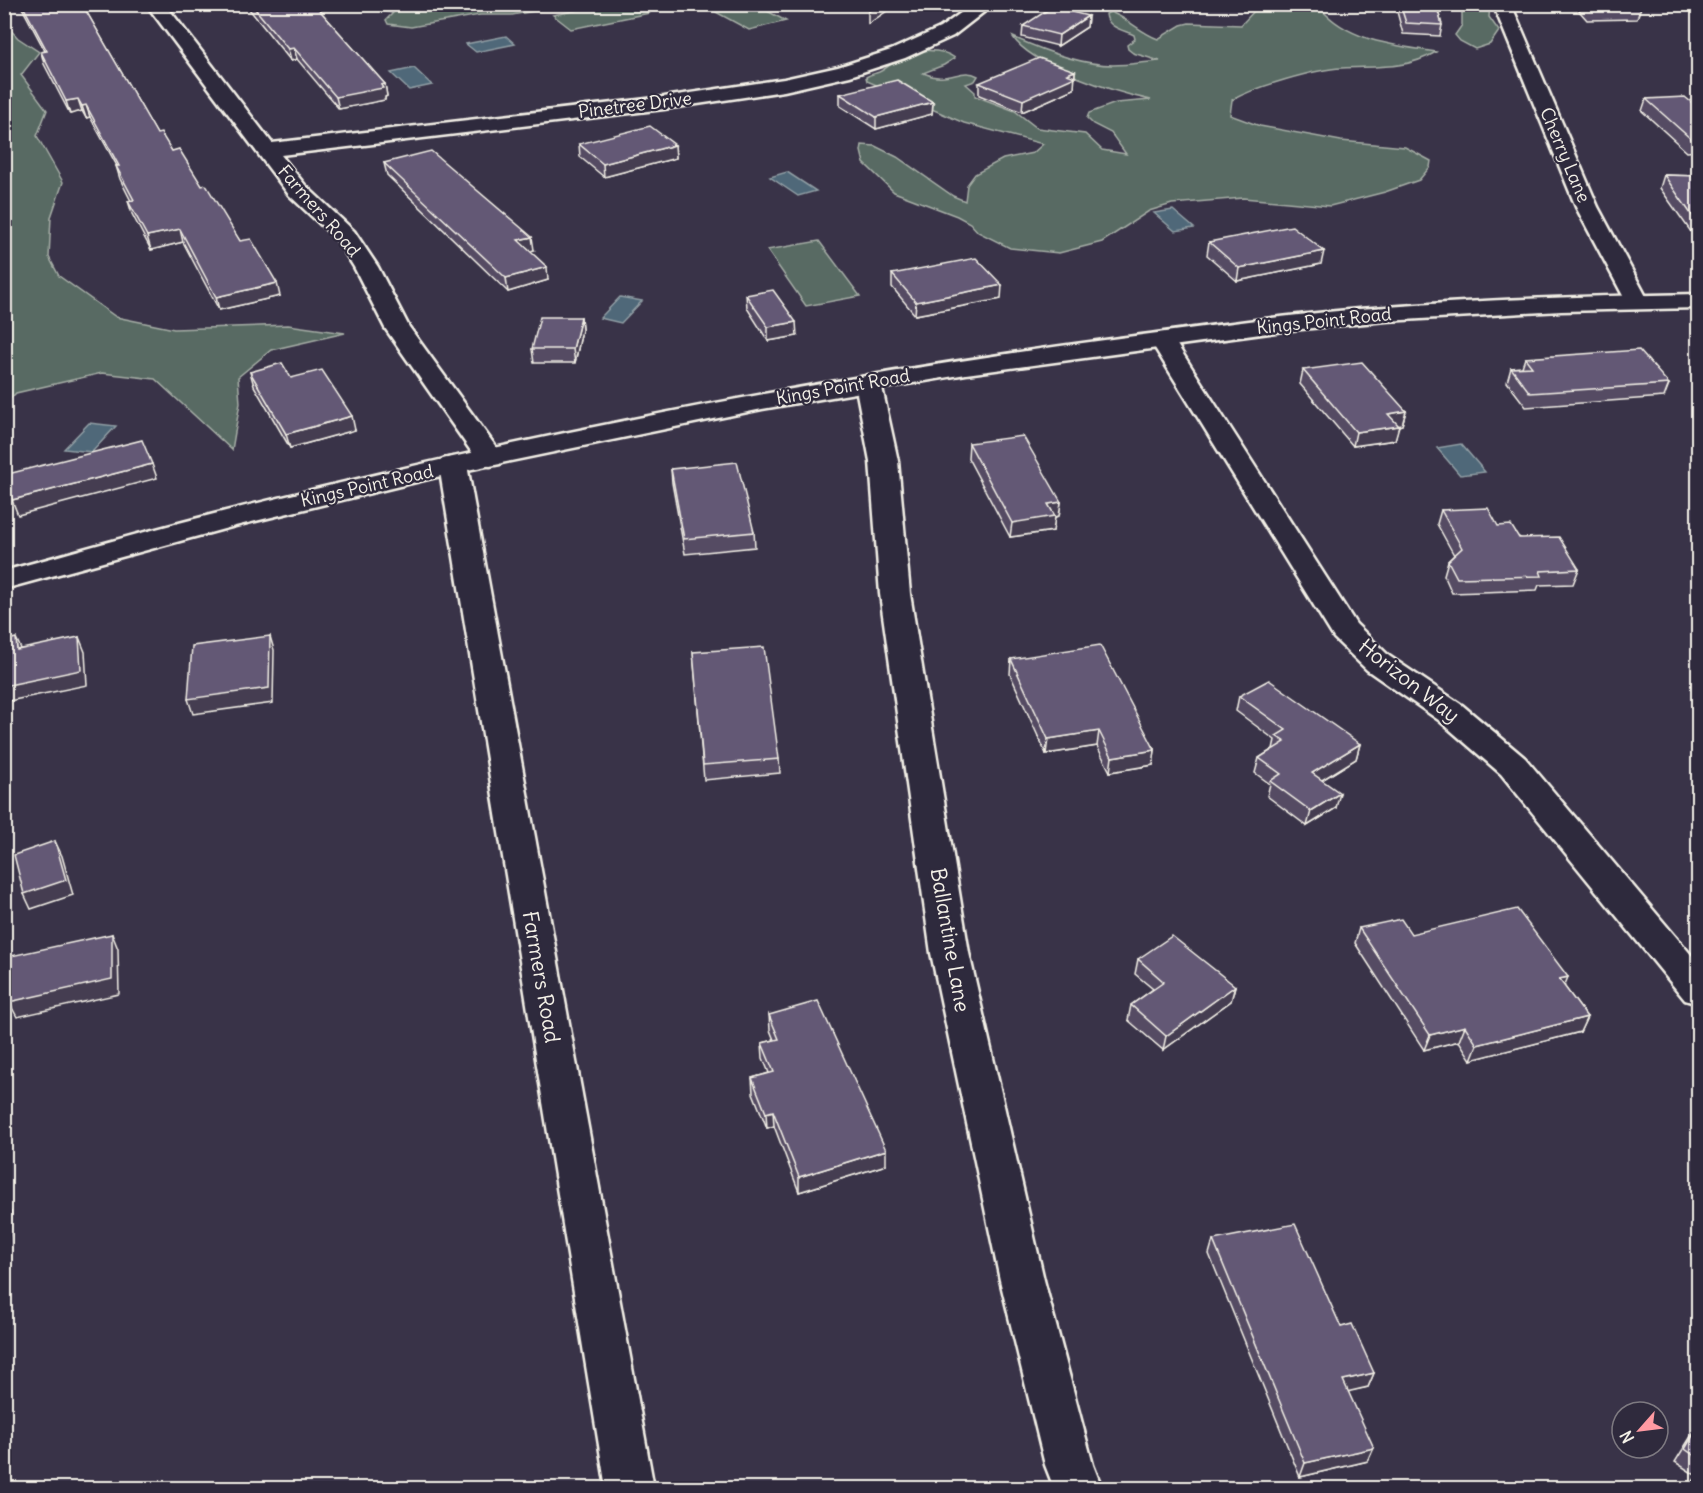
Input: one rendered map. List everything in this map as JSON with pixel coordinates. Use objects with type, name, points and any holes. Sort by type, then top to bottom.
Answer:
[{"type":"street","name":"Farmers Road","points":[[154,4],[297,190],[346,236],[366,267],[398,328],[490,458]]},
{"type":"street","name":"Pinetree Drive","points":[[268,150],[763,89],[856,68],[900,52],[958,25],[985,4]]},
{"type":"street","name":"Cherry Lane","points":[[1502,4],[1587,207],[1637,302]]},
{"type":"street","name":"Kings Point Road","points":[[4,580],[227,519],[453,465],[762,401],[966,366],[1291,323],[1386,314],[1561,304],[1698,301]]},
{"type":"street","name":"Horizon Way","points":[[1162,340],[1345,631],[1378,663],[1451,713],[1513,766],[1698,989]]},
{"type":"street","name":"Ballantine Lane","points":[[868,383],[884,461],[895,594],[950,953],[1022,1280],[1069,1465],[1078,1488]]},
{"type":"street","name":"Farmers Road","points":[[453,465],[630,1488]]},
{"type":"green space","points":[[355,5],[568,5],[512,15],[480,15],[411,27],[388,24],[386,20],[393,13]]},
{"type":"green space","points":[[604,5],[638,5],[649,13],[571,29],[553,15]]},
{"type":"green space","points":[[703,5],[756,5],[786,21],[749,30]]},
{"type":"green space","points":[[1264,5],[1325,5],[1321,9],[1333,20],[1359,35],[1389,44],[1436,52],[1413,62],[1379,67],[1330,69],[1285,80],[1232,100],[1230,115],[1260,126],[1341,141],[1405,147],[1431,161],[1430,167],[1419,180],[1385,192],[1330,206],[1243,198],[1172,204],[1149,211],[1102,242],[1059,253],[1010,248],[978,232],[970,223],[957,216],[894,192],[864,163],[862,145],[875,146],[897,157],[953,196],[965,201],[967,185],[975,174],[1003,159],[1033,153],[1043,144],[964,123],[867,81],[866,77],[882,71],[899,58],[927,50],[949,54],[955,58],[923,73],[934,77],[973,74],[978,76],[975,81],[966,84],[975,92],[975,96],[1015,111],[1037,128],[1085,134],[1102,150],[1126,154],[1111,133],[1093,124],[1087,118],[1089,113],[1116,103],[1151,100],[1098,85],[1056,68],[1023,48],[1013,37],[1075,60],[1113,65],[1160,61],[1133,53],[1128,49],[1127,45],[1135,39],[1134,35],[1109,22],[1106,14],[1110,12],[1158,39],[1181,25],[1189,23],[1241,25],[1255,10]]},
{"type":"green space","points":[[1451,5],[1490,5],[1489,17],[1499,31],[1490,44],[1475,49],[1460,41],[1455,35],[1462,25],[1462,12]]},
{"type":"green space","points":[[4,23],[18,38],[39,52],[21,75],[47,110],[37,136],[63,182],[51,217],[49,257],[59,276],[116,317],[174,329],[288,325],[345,333],[271,350],[238,377],[240,403],[232,450],[155,379],[102,373],[16,393],[5,404],[4,256],[7,253],[4,250]]},
{"type":"green space","points":[[819,241],[860,296],[806,306],[767,250]]},
{"type":"water","points":[[506,36],[515,44],[476,52],[466,44]]},
{"type":"water","points":[[414,68],[432,85],[409,90],[391,73]]},
{"type":"water","points":[[787,172],[816,191],[798,196],[770,177]]},
{"type":"water","points":[[1173,210],[1194,228],[1175,231],[1154,213]]},
{"type":"water","points":[[620,297],[642,301],[621,323],[600,318]]},
{"type":"water","points":[[89,423],[116,426],[92,452],[64,449]]},
{"type":"water","points":[[1461,444],[1485,472],[1460,475],[1437,448]]},
{"type":"building","points":[[22,4],[82,4],[157,134],[161,133],[172,151],[179,149],[202,186],[206,185],[240,241],[251,239],[277,283],[216,297],[180,229],[147,236],[128,201],[134,200],[116,166],[119,166],[86,105],[82,106],[78,99],[66,101],[41,52],[47,51]]},
{"type":"building","points":[[251,4],[314,4],[385,84],[381,85],[383,88],[336,97],[294,48],[288,49]]},
{"type":"building","points":[[870,4],[880,4],[868,12]]},
{"type":"building","points":[[1400,4],[1436,4],[1442,25],[1406,23]]},
{"type":"building","points":[[1587,4],[1637,4],[1641,7],[1591,8]]},
{"type":"building","points":[[1052,7],[1088,16],[1059,35],[1023,26]]},
{"type":"building","points":[[1039,58],[1075,71],[1067,74],[1075,77],[1023,100],[979,83]]},
{"type":"building","points":[[897,80],[933,102],[876,117],[840,94]]},
{"type":"building","points":[[1685,97],[1698,108],[1698,139],[1691,139],[1646,99]]},
{"type":"building","points":[[650,126],[675,145],[603,164],[579,144]]},
{"type":"building","points":[[431,151],[532,237],[518,240],[547,267],[506,278],[384,163]]},
{"type":"building","points":[[1664,175],[1698,176],[1698,224]]},
{"type":"building","points":[[1292,226],[1324,251],[1239,268],[1209,242]]},
{"type":"building","points":[[976,258],[1002,285],[916,302],[892,274]]},
{"type":"building","points":[[773,290],[796,322],[768,327],[746,295]]},
{"type":"building","points":[[540,317],[581,317],[573,349],[532,349]]},
{"type":"building","points":[[1639,350],[1669,384],[1530,393],[1511,368],[1532,367],[1525,358]]},
{"type":"building","points":[[1362,362],[1406,411],[1388,414],[1399,426],[1356,432],[1303,370]]},
{"type":"building","points":[[282,363],[291,378],[322,370],[352,416],[286,434],[250,372]]},
{"type":"building","points":[[1023,436],[1061,502],[1048,504],[1055,516],[1012,523],[969,443]]},
{"type":"building","points":[[142,440],[152,464],[12,500],[4,475]]},
{"type":"building","points":[[737,462],[754,532],[684,539],[671,469]]},
{"type":"building","points":[[1488,508],[1498,526],[1511,525],[1519,538],[1559,537],[1579,569],[1540,571],[1542,576],[1457,578],[1448,561],[1462,548],[1441,510]]},
{"type":"building","points":[[270,636],[269,688],[188,699],[192,646]]},
{"type":"building","points":[[79,637],[81,670],[4,686],[4,641],[16,638],[17,650]]},
{"type":"building","points":[[1100,645],[1155,750],[1112,757],[1099,731],[1048,739],[1011,659]]},
{"type":"building","points":[[764,647],[779,759],[703,765],[693,652]]},
{"type":"building","points":[[1269,680],[1360,744],[1312,773],[1340,793],[1311,811],[1270,781],[1281,774],[1259,758],[1285,742],[1276,736],[1286,730],[1239,696]]},
{"type":"building","points":[[55,841],[66,880],[24,894],[14,855]]},
{"type":"building","points":[[1517,909],[1568,977],[1559,979],[1587,1017],[1477,1045],[1465,1026],[1430,1035],[1359,928],[1401,919],[1411,934]]},
{"type":"building","points":[[112,934],[112,979],[9,1002],[11,956]]},
{"type":"building","points":[[1172,936],[1235,986],[1166,1036],[1131,1005],[1164,982],[1138,959]]},
{"type":"building","points":[[818,1001],[886,1150],[799,1177],[773,1111],[766,1113],[752,1078],[774,1072],[762,1043],[779,1039],[769,1015]]},
{"type":"building","points":[[1295,1224],[1341,1327],[1352,1324],[1374,1373],[1343,1380],[1374,1448],[1305,1463],[1213,1240]]},
{"type":"building","points":[[1698,1427],[1698,1458],[1685,1449]]},
{"type":"building","points":[[1698,1475],[1698,1488],[1689,1488]]}]
